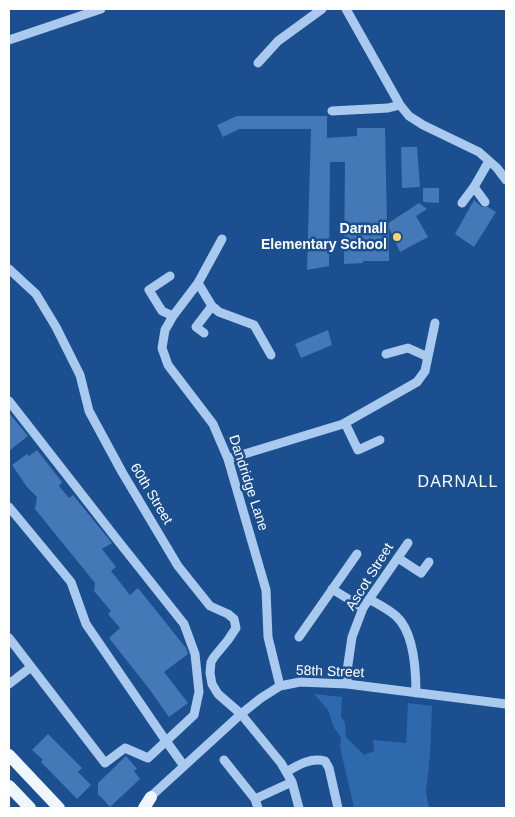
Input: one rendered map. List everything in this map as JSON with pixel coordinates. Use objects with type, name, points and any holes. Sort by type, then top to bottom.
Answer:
[{"type":"main road","points":[[9,755],[59,808]]},
{"type":"main road","points":[[9,786],[30,808]]},
{"type":"main road","points":[[144,808],[151,797]]},
{"type":"street","points":[[9,40],[101,9]]},
{"type":"street","points":[[258,63],[278,41],[322,9]]},
{"type":"street","points":[[346,9],[400,105],[409,116],[478,152],[497,168],[506,180]]},
{"type":"street","points":[[332,111],[388,108],[400,105]]},
{"type":"street","points":[[462,204],[489,161]]},
{"type":"street","points":[[474,187],[485,202]]},
{"type":"street","name":"Dandridge Lane","points":[[222,239],[198,283],[165,330],[162,348],[168,365],[213,424],[228,459],[266,590],[268,637],[280,686]]},
{"type":"street","name":"60th Street","points":[[9,269],[36,294],[56,327],[80,375],[89,411],[122,472],[178,566],[210,606],[228,614],[234,619],[236,628],[214,657],[210,667],[212,684],[218,694],[241,714],[281,763],[292,782],[299,808]]},
{"type":"street","points":[[170,276],[149,290],[162,311],[173,316]]},
{"type":"street","points":[[198,283],[212,306],[219,312],[254,325],[271,355]]},
{"type":"street","points":[[204,333],[196,327],[212,306]]},
{"type":"street","points":[[228,459],[345,423],[417,382],[425,371],[435,323]]},
{"type":"street","points":[[386,354],[408,348],[428,357]]},
{"type":"street","points":[[9,401],[184,624],[195,654],[199,692],[194,715],[148,758],[125,748],[104,763],[9,638]]},
{"type":"street","points":[[345,423],[358,450],[380,440]]},
{"type":"street","points":[[9,506],[71,582],[86,624],[184,766]]},
{"type":"street","name":"Ascot Street","points":[[347,684],[352,636],[363,608],[408,543]]},
{"type":"street","points":[[299,637],[356,554]]},
{"type":"street","points":[[398,558],[422,573],[429,562]]},
{"type":"street","points":[[332,589],[363,608]]},
{"type":"street","points":[[369,599],[396,616],[407,633],[415,662],[416,693]]},
{"type":"street","points":[[9,684],[30,667]]},
{"type":"street","name":"58th Street","points":[[138,808],[241,714],[280,686],[300,682],[347,684],[506,704]]},
{"type":"street","points":[[224,760],[255,799],[258,808]]},
{"type":"street","points":[[286,772],[313,760],[325,761],[329,768],[338,808]]},
{"type":"street","points":[[255,799],[292,782]]},
{"type":"shaded area","points":[[314,694],[342,697],[341,717],[345,723],[346,737],[364,755],[374,751],[373,740],[406,743],[408,703],[432,706],[426,792],[429,808],[354,808],[340,747],[341,737],[334,728],[328,710]]},
{"type":"building","points":[[237,116],[327,116],[327,138],[357,136],[357,128],[385,128],[387,224],[419,203],[427,209],[416,216],[428,237],[400,252],[389,228],[389,261],[363,261],[363,263],[344,264],[345,162],[330,162],[329,266],[307,270],[311,129],[239,129],[223,137],[217,125]]},
{"type":"building","points":[[401,147],[417,147],[420,187],[402,188]]},
{"type":"building","points":[[423,188],[439,188],[439,203],[423,202]]},
{"type":"building","points":[[474,200],[482,207],[488,207],[496,212],[474,247],[455,234]]},
{"type":"building","points":[[328,330],[332,345],[301,358],[295,344]]},
{"type":"building","points":[[9,413],[28,436],[9,451]]},
{"type":"building","points":[[37,450],[62,482],[59,486],[69,498],[73,495],[112,543],[102,549],[116,567],[111,571],[130,595],[138,588],[186,648],[188,654],[164,672],[188,703],[169,717],[109,638],[120,628],[108,614],[111,611],[94,591],[95,583],[35,509],[37,497],[27,487],[12,465],[27,454],[29,456]]},
{"type":"building","points":[[48,734],[82,768],[78,772],[91,785],[77,799],[32,750]]},
{"type":"building","points":[[126,756],[137,769],[134,771],[140,779],[110,807],[98,795],[98,783]]},
{"type":"place","name":"Darnall Elementary School","points":[[397,237]]},
{"type":"district","name":"DARNALL","points":[[458,483]]}]
